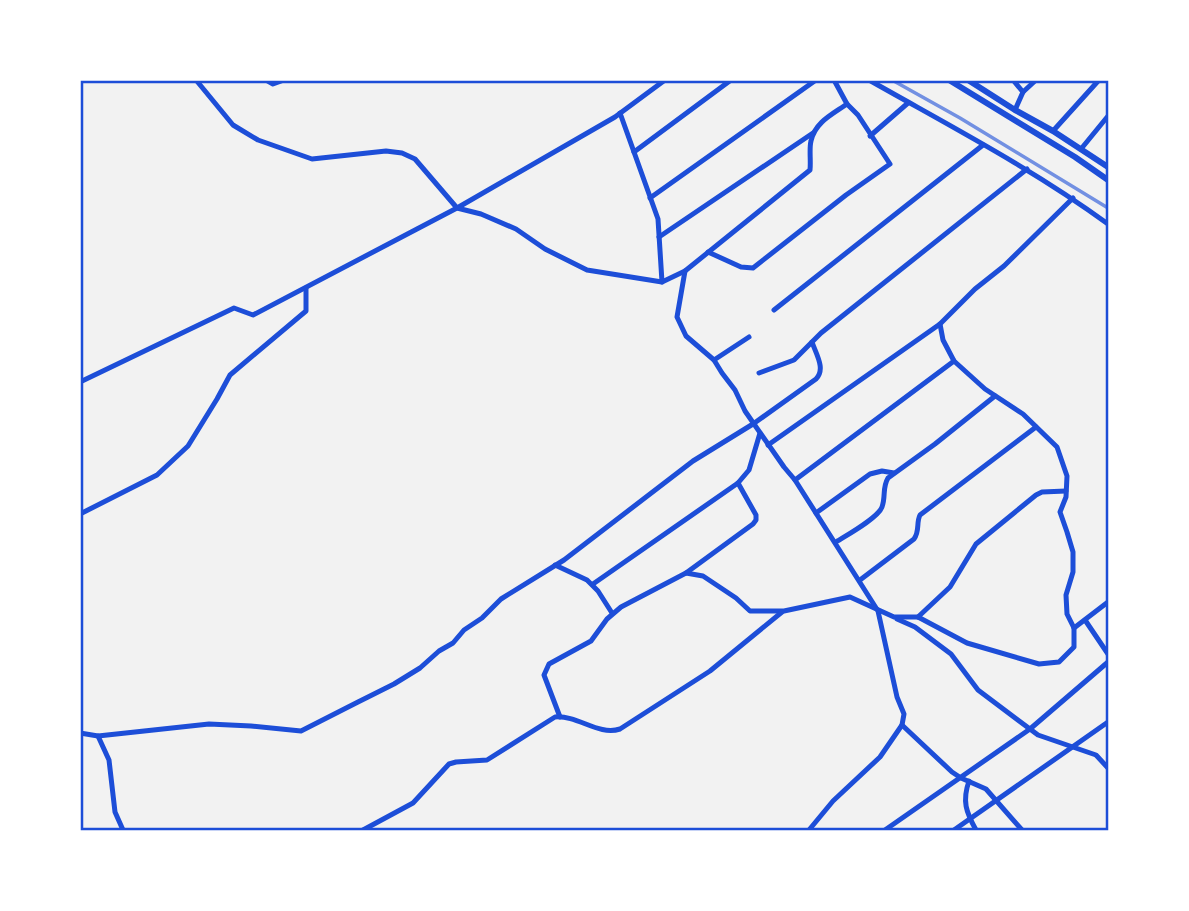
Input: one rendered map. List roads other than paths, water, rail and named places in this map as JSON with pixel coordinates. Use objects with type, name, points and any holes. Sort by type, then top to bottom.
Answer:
[{"type":"street","points":[[196,80],[233,125],[258,140],[312,159],[386,151],[402,153],[415,159],[457,208],[481,214],[516,229],[545,249],[587,270],[662,282],[685,271],[810,170],[810,143],[817,125],[847,104]]},
{"type":"street","points":[[266,80],[273,84],[284,80]]},
{"type":"street","points":[[80,382],[234,308],[253,315],[306,288],[457,208],[620,113],[664,80]]},
{"type":"street","points":[[634,152],[731,80]]},
{"type":"street","points":[[650,198],[816,80]]},
{"type":"street","points":[[708,252],[741,267],[753,268],[890,164],[858,115],[847,104],[834,80]]},
{"type":"street","points":[[869,80],[1027,169],[1108,224]]},
{"type":"street","points":[[949,80],[1108,180]]},
{"type":"street","points":[[968,80],[1108,167]]},
{"type":"street","points":[[1013,80],[1023,92]]},
{"type":"street","points":[[1014,110],[1023,92],[1036,80]]},
{"type":"street","points":[[1053,131],[1099,80]]},
{"type":"street","points":[[870,136],[908,103]]},
{"type":"street","points":[[620,113],[658,219],[662,282]]},
{"type":"street","points":[[1081,149],[1108,116]]},
{"type":"street","points":[[659,237],[814,132]]},
{"type":"street","points":[[774,310],[983,145]]},
{"type":"street","points":[[759,373],[794,360],[821,332],[1027,169]]},
{"type":"street","points":[[768,445],[940,324],[1073,198]]},
{"type":"street","points":[[685,271],[677,317],[686,336],[715,360],[753,424],[795,480],[878,611],[897,697],[904,714],[902,725],[880,757],[833,801],[809,831]]},
{"type":"street","points":[[80,514],[157,475],[188,446],[230,375],[306,310],[306,288]]},
{"type":"street","points":[[894,617],[918,617],[967,643],[1039,664],[1059,662],[1074,647],[1074,628],[1067,614],[1066,595],[1073,572],[1073,552],[1060,512],[1066,497],[1067,476],[1057,447],[1023,414],[985,389],[954,360],[943,340],[940,324]]},
{"type":"street","points":[[715,360],[749,337]]},
{"type":"street","points":[[80,733],[98,736],[209,724],[301,731],[394,684],[453,643],[464,630],[482,618],[501,599],[555,565],[693,461],[753,424],[820,375],[821,368],[812,342]]},
{"type":"street","points":[[795,480],[954,360]]},
{"type":"street","points":[[836,542],[879,513],[884,500],[883,485],[888,478],[995,396]]},
{"type":"street","points":[[860,580],[918,534],[920,515],[1036,427]]},
{"type":"street","points":[[593,584],[738,483],[749,470],[760,433]]},
{"type":"street","points":[[816,513],[870,474],[882,471],[894,473]]},
{"type":"street","points":[[560,717],[544,675],[546,667],[553,660],[591,641],[612,613],[686,573],[753,524],[756,515],[738,483]]},
{"type":"street","points":[[918,617],[950,587],[971,550],[983,538],[1036,495],[1042,492],[1066,491]]},
{"type":"street","points":[[555,565],[593,584],[612,613]]},
{"type":"street","points":[[686,573],[703,576],[750,611],[784,611],[850,597],[894,617],[915,627],[951,654],[978,690],[1038,735],[1096,755],[1108,768]]},
{"type":"street","points":[[1074,628],[1108,602]]},
{"type":"street","points":[[363,831],[413,803],[449,764],[487,760],[555,717],[567,717],[607,731],[620,729],[710,671],[784,611]]},
{"type":"street","points":[[1085,620],[1108,654]]},
{"type":"street","points":[[885,831],[1030,729],[1108,662]]},
{"type":"street","points":[[954,831],[1108,722]]},
{"type":"street","points":[[902,725],[952,772],[982,786],[1022,831]]},
{"type":"street","points":[[98,736],[109,760],[115,812],[123,831]]},
{"type":"street","points":[[969,781],[964,797],[976,831]]},
{"type":"railway","points":[[892,80],[1108,208]]}]
